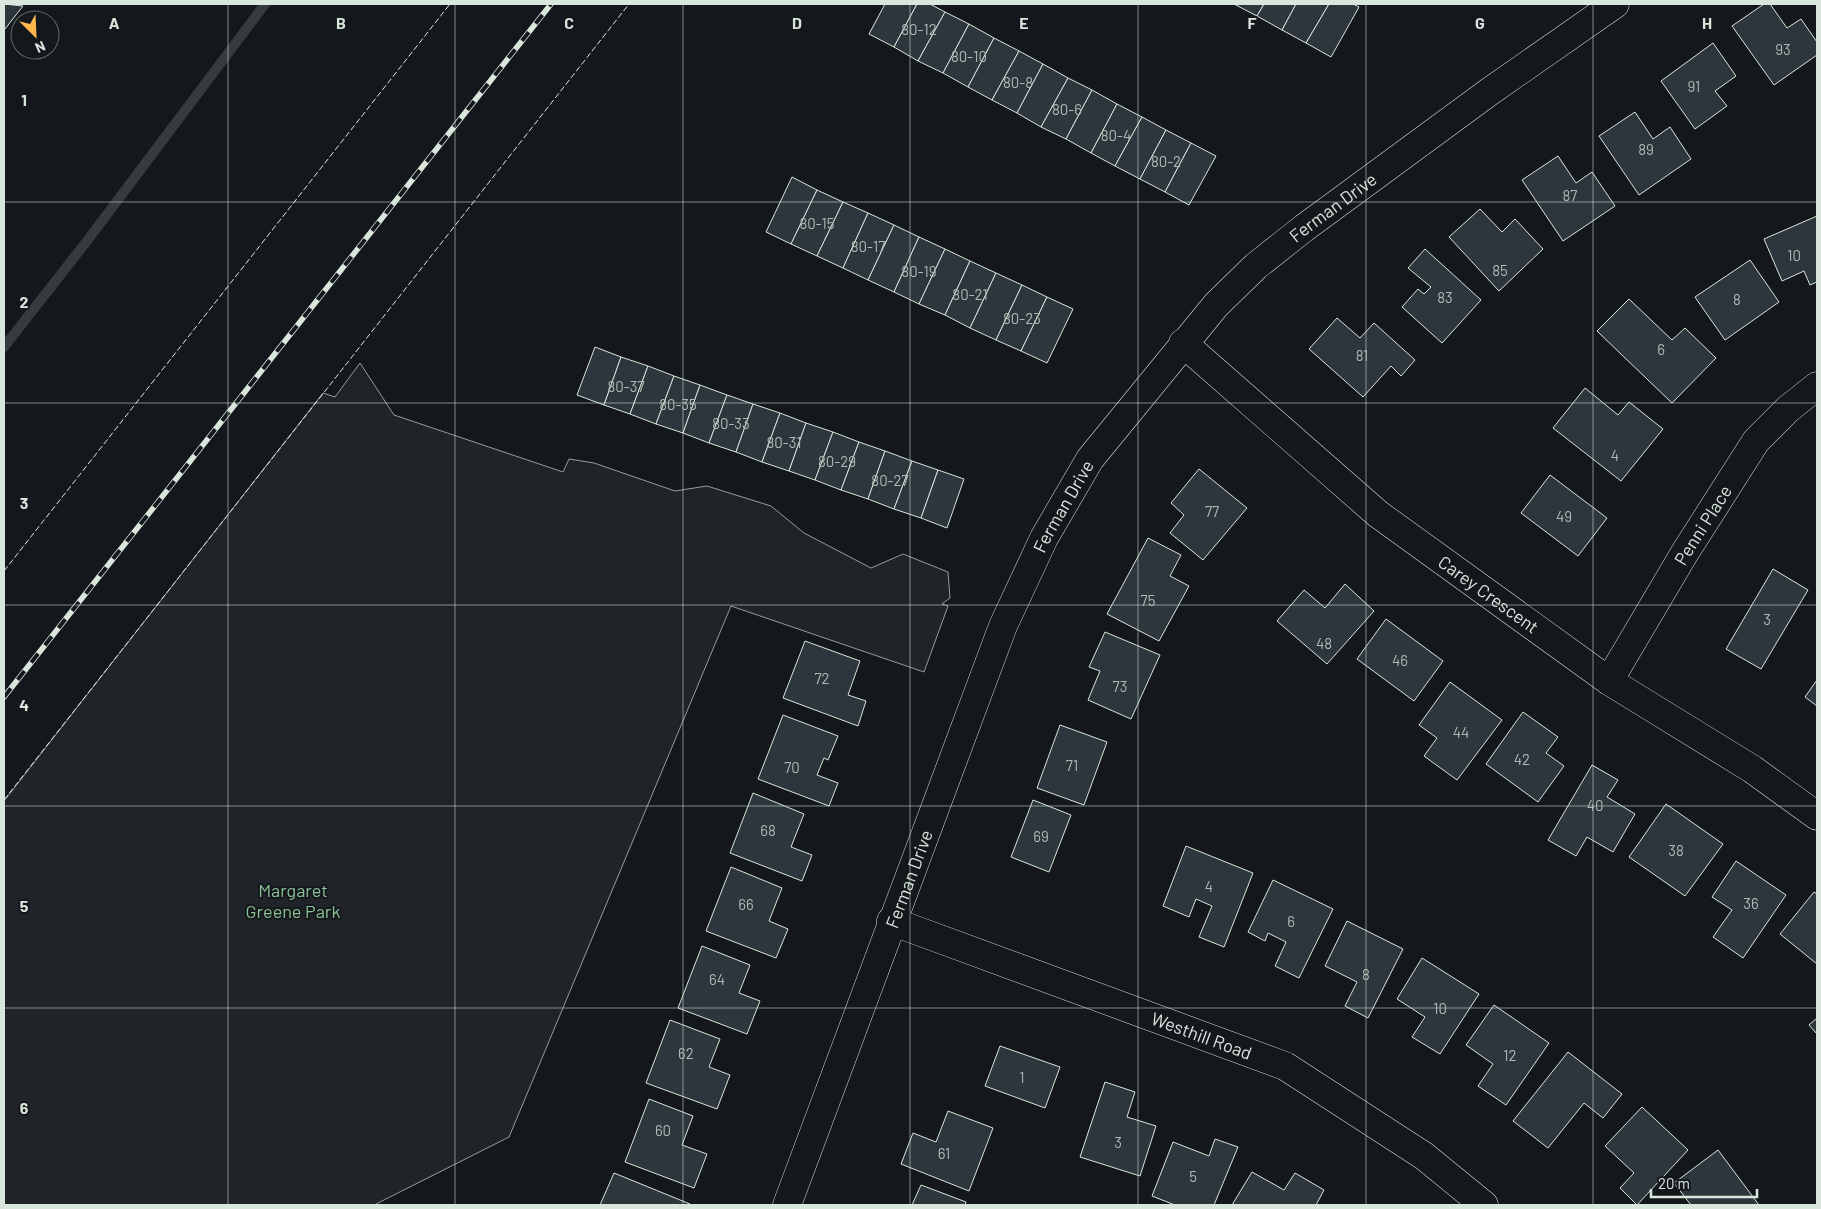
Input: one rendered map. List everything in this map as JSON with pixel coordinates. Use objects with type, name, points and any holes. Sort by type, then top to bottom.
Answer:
[{"type":"street","name":"Ferman Drive","points":[[787,1205],[891,921],[1003,626],[1044,538],[1090,460],[1183,344],[1235,286],[1298,233],[1489,92],[1616,4]]},
{"type":"street","name":"Carey Crescent","points":[[1183,344],[1378,514],[1609,681],[1752,769],[1817,816]]},
{"type":"street","name":"Penni Place","points":[[1609,681],[1684,554],[1756,441],[1788,409],[1817,386]]},
{"type":"street","name":"Westhill Road","points":[[891,921],[1284,1066],[1424,1156],[1484,1205]]},
{"type":"green space","name":"Margaret Greene Park","points":[[360,363],[394,415],[563,472],[569,459],[594,463],[675,491],[707,486],[771,506],[804,533],[871,568],[903,554],[948,572],[950,598],[942,604],[948,606],[924,672],[731,606],[509,1137],[374,1205],[4,1205],[4,801],[323,393],[335,397]]},
{"type":"building","points":[[4,4],[23,6],[20,10],[10,10],[10,23],[4,28]]},
{"type":"building","points":[[885,4],[917,4],[894,47],[869,34]]},
{"type":"building","points":[[917,4],[930,4],[945,12],[918,61],[894,47]]},
{"type":"building","points":[[1234,4],[1264,4],[1257,16]]},
{"type":"building","points":[[1264,4],[1296,4],[1282,30],[1257,16]]},
{"type":"building","points":[[1296,4],[1329,4],[1306,43],[1282,30]]},
{"type":"building","points":[[1329,4],[1353,4],[1359,7],[1331,57],[1306,43]]},
{"type":"building","points":[[1764,4],[1770,4],[1787,28],[1801,19],[1817,42],[1817,55],[1774,85],[1732,26]]},
{"type":"building","points":[[945,12],[969,24],[943,73],[918,61]]},
{"type":"building","points":[[969,24],[994,38],[968,87],[943,73]]},
{"type":"building","points":[[994,38],[1019,51],[992,100],[968,87]]},
{"type":"building","points":[[1713,43],[1736,76],[1715,91],[1727,106],[1695,129],[1661,81]]},
{"type":"building","points":[[1019,51],[1043,64],[1017,113],[992,100]]},
{"type":"building","points":[[1043,64],[1068,78],[1041,127],[1017,113]]},
{"type":"building","points":[[1068,78],[1092,90],[1066,139],[1041,127]]},
{"type":"building","points":[[1092,90],[1117,104],[1091,153],[1066,139]]},
{"type":"building","points":[[1117,104],[1142,117],[1115,166],[1091,153]]},
{"type":"building","points":[[1635,112],[1653,139],[1670,127],[1691,159],[1639,195],[1599,136]]},
{"type":"building","points":[[1142,117],[1166,130],[1140,179],[1115,166]]},
{"type":"building","points":[[1166,130],[1191,143],[1165,192],[1140,179]]},
{"type":"building","points":[[1191,143],[1216,156],[1189,205],[1165,192]]},
{"type":"building","points":[[1558,156],[1576,183],[1592,172],[1615,206],[1563,241],[1522,180]]},
{"type":"building","points":[[792,177],[817,190],[791,244],[766,232]]},
{"type":"building","points":[[817,190],[843,202],[817,256],[791,244]]},
{"type":"building","points":[[843,202],[868,213],[843,268],[817,256]]},
{"type":"building","points":[[1480,209],[1502,232],[1515,219],[1543,249],[1499,291],[1449,237]]},
{"type":"building","points":[[868,213],[894,225],[868,280],[843,268]]},
{"type":"building","points":[[1817,216],[1817,282],[1810,285],[1804,271],[1782,281],[1764,239]]},
{"type":"building","points":[[894,225],[919,237],[894,292],[868,280]]},
{"type":"building","points":[[919,237],[945,249],[919,304],[894,292]]},
{"type":"building","points":[[945,249],[970,261],[945,315],[919,304]]},
{"type":"building","points":[[1425,249],[1481,300],[1442,343],[1402,307],[1418,289],[1424,294],[1431,287],[1408,268]]},
{"type":"building","points":[[1750,260],[1779,302],[1725,340],[1695,297]]},
{"type":"building","points":[[970,261],[996,273],[970,328],[945,315]]},
{"type":"building","points":[[996,273],[1022,285],[996,340],[970,328]]},
{"type":"building","points":[[1022,285],[1047,297],[1021,351],[996,340]]},
{"type":"building","points":[[1047,297],[1073,309],[1047,363],[1021,351]]},
{"type":"building","points":[[1629,299],[1672,340],[1685,328],[1716,358],[1672,403],[1597,331]]},
{"type":"building","points":[[1337,318],[1360,338],[1374,323],[1415,360],[1401,376],[1391,366],[1363,397],[1309,349]]},
{"type":"building","points":[[595,347],[621,357],[604,405],[577,395]]},
{"type":"building","points":[[621,357],[648,366],[630,414],[604,405]]},
{"type":"building","points":[[648,366],[674,376],[656,424],[630,414]]},
{"type":"building","points":[[674,376],[700,385],[683,433],[656,424]]},
{"type":"building","points":[[700,385],[727,395],[709,443],[683,433]]},
{"type":"building","points":[[1585,388],[1618,415],[1629,402],[1663,429],[1621,481],[1553,428]]},
{"type":"building","points":[[727,395],[753,404],[736,452],[709,443]]},
{"type":"building","points":[[753,404],[780,413],[762,462],[736,452]]},
{"type":"building","points":[[780,413],[806,423],[789,471],[762,462]]},
{"type":"building","points":[[806,423],[833,432],[815,480],[789,471]]},
{"type":"building","points":[[833,432],[859,442],[841,490],[815,480]]},
{"type":"building","points":[[859,442],[885,451],[868,499],[841,490]]},
{"type":"building","points":[[885,451],[912,461],[894,509],[868,499]]},
{"type":"building","points":[[912,461],[938,470],[921,518],[894,509]]},
{"type":"building","points":[[1199,469],[1247,508],[1203,560],[1170,533],[1184,515],[1171,503]]},
{"type":"building","points":[[938,470],[964,479],[947,528],[921,518]]},
{"type":"building","points":[[1550,475],[1607,518],[1578,556],[1521,513]]},
{"type":"building","points":[[1148,538],[1181,555],[1170,576],[1189,586],[1159,641],[1107,614]]},
{"type":"building","points":[[1773,569],[1808,590],[1761,669],[1726,649]]},
{"type":"building","points":[[1345,584],[1374,611],[1327,664],[1277,621],[1304,590],[1325,608]]},
{"type":"building","points":[[1386,619],[1443,661],[1414,701],[1357,659]]},
{"type":"building","points":[[1105,632],[1160,655],[1131,719],[1088,700],[1100,671],[1089,667]]},
{"type":"building","points":[[805,641],[860,661],[848,695],[866,701],[858,726],[783,698]]},
{"type":"building","points":[[1817,680],[1817,706],[1805,697]]},
{"type":"building","points":[[1450,682],[1502,720],[1457,780],[1424,756],[1437,738],[1419,725]]},
{"type":"building","points":[[1523,712],[1558,737],[1546,753],[1564,766],[1538,802],[1486,764]]},
{"type":"building","points":[[783,715],[838,736],[828,760],[824,758],[817,775],[838,783],[829,806],[758,779]]},
{"type":"building","points":[[1060,725],[1107,742],[1084,805],[1037,788]]},
{"type":"building","points":[[1592,765],[1618,780],[1607,797],[1635,814],[1613,852],[1587,837],[1576,856],[1548,840]]},
{"type":"building","points":[[753,793],[804,814],[791,847],[812,855],[802,881],[730,853]]},
{"type":"building","points":[[1033,800],[1071,815],[1049,872],[1011,857]]},
{"type":"building","points":[[1666,804],[1723,844],[1685,896],[1629,857]]},
{"type":"building","points":[[1186,846],[1253,873],[1224,947],[1199,937],[1212,906],[1196,899],[1189,917],[1163,906]]},
{"type":"building","points":[[1736,861],[1786,895],[1743,958],[1713,937],[1732,910],[1712,897]]},
{"type":"building","points":[[731,867],[782,888],[769,921],[788,929],[776,958],[706,931]]},
{"type":"building","points":[[1273,880],[1333,909],[1299,978],[1275,966],[1286,942],[1268,933],[1265,941],[1248,932]]},
{"type":"building","points":[[1814,892],[1817,894],[1817,964],[1780,934]]},
{"type":"building","points":[[1347,921],[1403,949],[1368,1018],[1345,1006],[1357,982],[1325,966]]},
{"type":"building","points":[[702,946],[750,965],[739,993],[760,1001],[747,1034],[678,1008]]},
{"type":"building","points":[[1422,958],[1479,994],[1440,1054],[1412,1037],[1425,1017],[1397,999]]},
{"type":"building","points":[[1494,1005],[1549,1043],[1506,1105],[1478,1086],[1493,1064],[1466,1045]]},
{"type":"building","points":[[1817,1018],[1817,1034],[1809,1025]]},
{"type":"building","points":[[670,1020],[720,1039],[709,1067],[730,1075],[717,1109],[646,1083]]},
{"type":"building","points":[[1000,1046],[1060,1067],[1045,1108],[985,1086]]},
{"type":"building","points":[[1568,1052],[1622,1094],[1603,1118],[1584,1103],[1548,1148],[1513,1121]]},
{"type":"building","points":[[1105,1082],[1135,1092],[1127,1117],[1156,1126],[1140,1176],[1080,1157]]},
{"type":"building","points":[[649,1099],[693,1116],[682,1145],[707,1154],[694,1188],[625,1162]]},
{"type":"building","points":[[1642,1107],[1688,1150],[1637,1205],[1620,1188],[1634,1173],[1605,1146]]},
{"type":"building","points":[[948,1111],[993,1128],[969,1191],[901,1164],[913,1133],[936,1142]]},
{"type":"building","points":[[1215,1139],[1238,1147],[1214,1205],[1175,1205],[1152,1196],[1173,1142],[1209,1156]]},
{"type":"building","points":[[1718,1150],[1759,1205],[1691,1205],[1674,1183]]},
{"type":"building","points":[[1252,1172],[1284,1190],[1295,1173],[1324,1190],[1316,1205],[1232,1205]]},
{"type":"building","points":[[614,1173],[690,1204],[600,1205]]},
{"type":"building","points":[[921,1185],[966,1202],[965,1205],[912,1205]]},
{"type":"waterway","points":[[4,347],[87,241],[265,4]]},
{"type":"railway","points":[[4,697],[551,4]]},
{"type":"fence","points":[[4,571],[450,4]]},
{"type":"fence","points":[[4,800],[629,4]]}]
